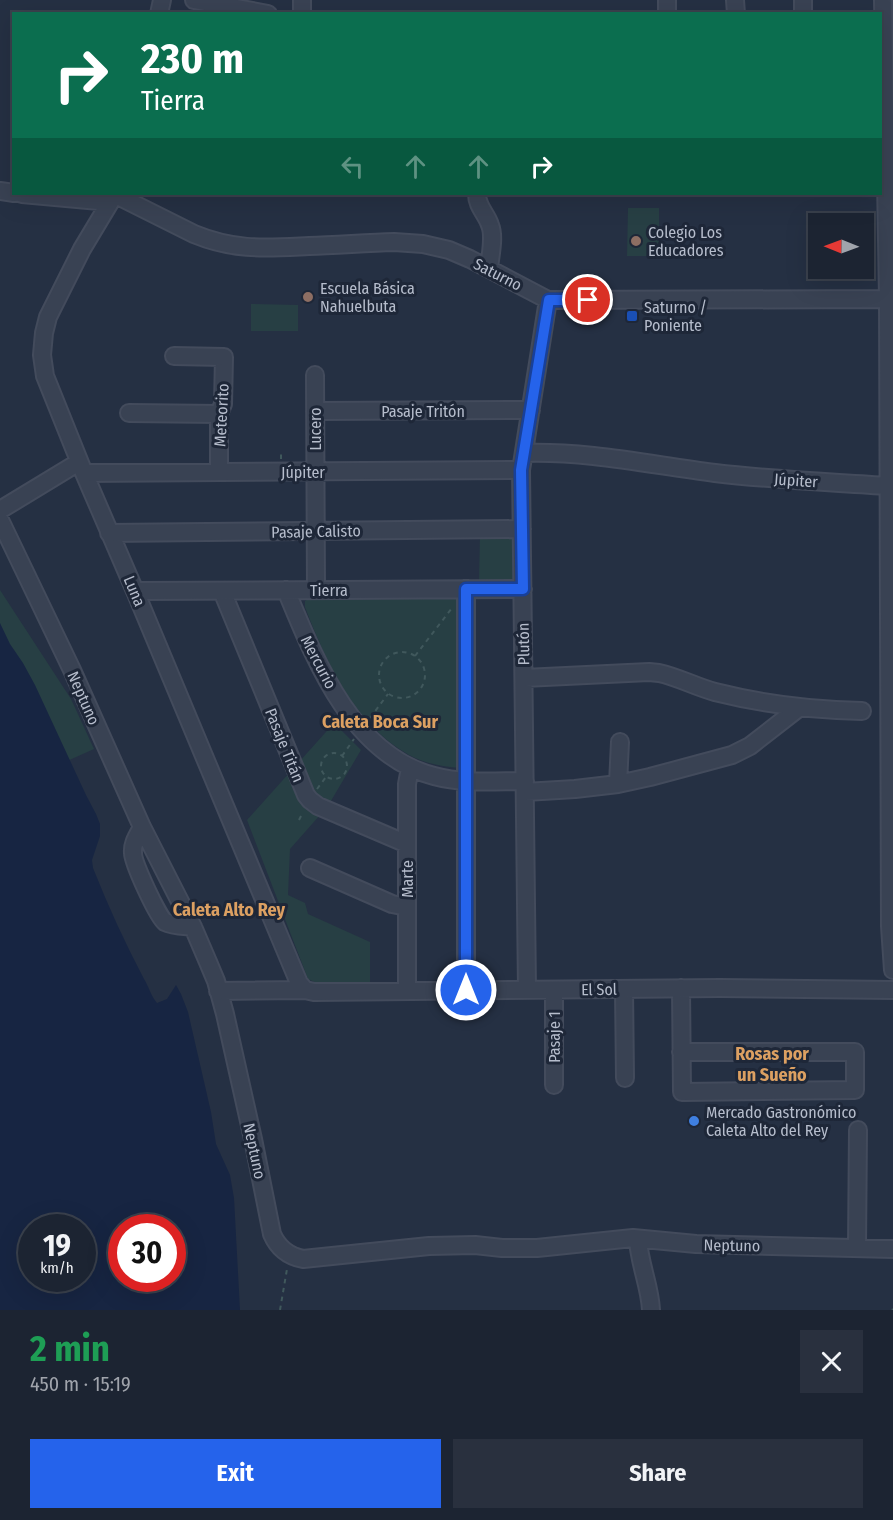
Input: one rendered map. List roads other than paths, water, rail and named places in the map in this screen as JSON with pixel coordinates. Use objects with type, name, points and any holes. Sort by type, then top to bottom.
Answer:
[{"type":"street","points":[[194,0],[257,12]]},
{"type":"street","points":[[883,0],[891,299],[890,942],[893,970]]},
{"type":"street","name":"Saturno","points":[[52,195],[113,197],[206,239],[231,246],[255,249],[408,242],[423,244],[449,250],[549,300],[891,299]]},
{"type":"street","points":[[477,195],[477,201],[490,222],[492,232],[489,269]]},
{"type":"street","name":"Luna","points":[[113,197],[81,249],[51,309],[44,333],[42,355],[45,376],[81,467],[299,983],[305,990]]},
{"type":"street","name":"Plutón","points":[[526,990],[521,470],[549,300]]},
{"type":"street","name":"Meteorito","points":[[174,356],[224,357],[223,404],[219,414],[219,472]]},
{"type":"street","name":"Lucero","points":[[315,375],[316,590]]},
{"type":"street","name":"Pasaje Tritón","points":[[315,411],[531,410]]},
{"type":"street","points":[[129,413],[219,414]]},
{"type":"street","name":"Júpiter","points":[[524,453],[598,456],[686,470],[889,486]]},
{"type":"street","points":[[0,510],[81,467]]},
{"type":"street","name":"Júpiter","points":[[81,467],[219,472],[521,470]]},
{"type":"street","name":"Neptuno","points":[[0,520],[72,670],[142,826],[208,962],[218,991],[253,1139],[272,1234],[279,1246],[289,1255],[303,1259],[355,1252],[452,1245],[544,1248],[621,1239],[696,1244],[893,1249]]},
{"type":"street","name":"Pasaje Calisto","points":[[109,533],[522,529]]},
{"type":"street","points":[[466,589],[466,990]]},
{"type":"street","name":"Tierra","points":[[135,591],[523,589]]},
{"type":"street","name":"Mercurio","points":[[286,590],[313,655],[362,730],[396,760],[432,776],[466,781],[575,789],[618,784],[739,752],[800,707]]},
{"type":"street","name":"Pasaje Titán","points":[[222,591],[309,800],[407,844]]},
{"type":"street","points":[[524,678],[649,672],[659,673],[714,692],[800,707],[861,711]]},
{"type":"street","points":[[618,784],[620,742]]},
{"type":"street","name":"Marte","points":[[407,991],[407,784],[410,768]]},
{"type":"street","points":[[142,826],[134,842],[133,858],[159,915],[168,923],[193,927]]},
{"type":"street","points":[[310,868],[392,904],[407,907]]},
{"type":"street","points":[[681,988],[681,1052],[681,1092],[855,1089],[855,1052],[681,1052]]},
{"type":"street","name":"El Sol","points":[[218,991],[681,988],[893,990]]},
{"type":"street","points":[[624,989],[626,1078]]},
{"type":"street","name":"Pasaje 1","points":[[554,990],[554,1085]]},
{"type":"street","points":[[857,1247],[858,1130]]},
{"type":"street","points":[[638,1239],[640,1262],[651,1310]]},
{"type":"water","points":[[0,623],[35,685],[100,824],[100,836],[92,860],[93,868],[123,938],[157,1003],[167,999],[176,985],[188,1012],[216,1144],[230,1175],[234,1198],[240,1310],[0,1310]]},
{"type":"place","name":"Colegio Los Educadores","points":[[636,241]]},
{"type":"place","name":"Escuela Básica Nahuelbuta","points":[[308,297]]},
{"type":"place","name":"Saturno / Poniente","points":[[632,316]]},
{"type":"place","name":"Mercado Gastronómico Caleta Alto del Rey","points":[[694,1121]]},
{"type":"district","name":"Caleta Boca Sur","points":[[380,722]]},
{"type":"district","name":"Caleta Alto Rey","points":[[229,910]]},
{"type":"district","name":"Rosas por un Sueño","points":[[772,1064]]}]
